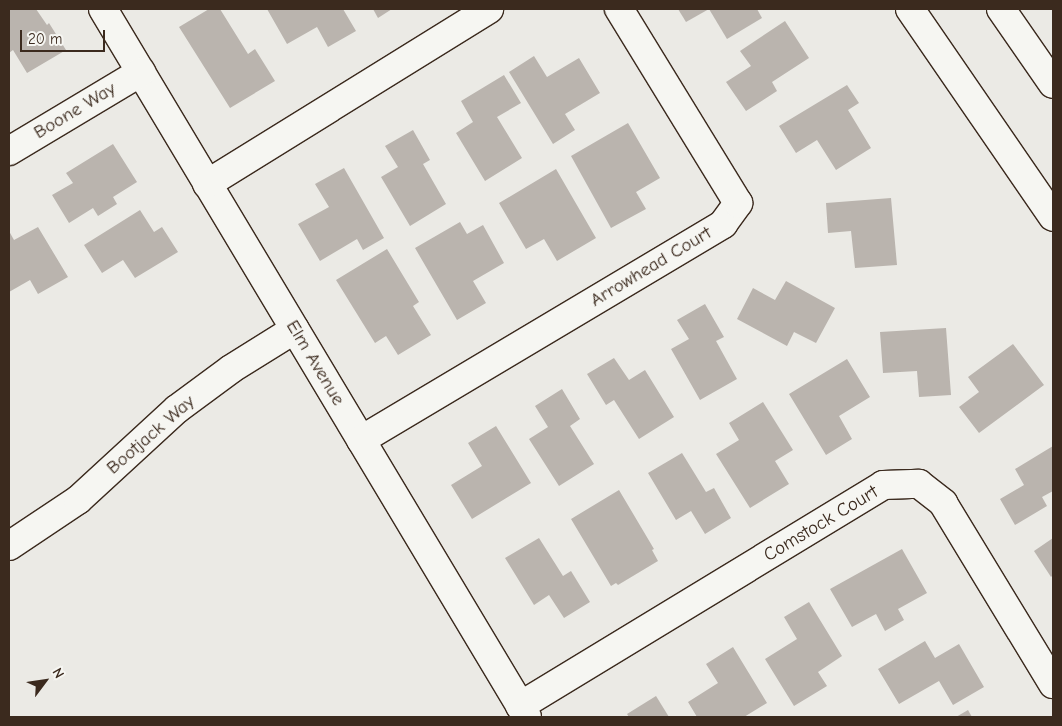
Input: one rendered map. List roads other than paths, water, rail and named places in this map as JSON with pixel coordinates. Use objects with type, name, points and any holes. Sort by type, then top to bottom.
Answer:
[{"type":"main road","name":"Elm Avenue","points":[[103,9],[296,329],[523,712]]},
{"type":"main road","points":[[207,184],[489,9]]},
{"type":"main road","name":"Arrowhead Court","points":[[361,440],[723,224],[738,203],[619,9]]},
{"type":"main road","points":[[910,9],[1053,217]]},
{"type":"main road","points":[[1001,9],[1053,84]]},
{"type":"main road","name":"Boone Way","points":[[9,151],[141,72]]},
{"type":"main road","name":"Bootjack Way","points":[[9,546],[78,500],[177,409],[231,369],[296,329]]},
{"type":"main road","name":"Comstock Court","points":[[523,712],[883,486],[919,484],[943,503],[1053,684]]}]
